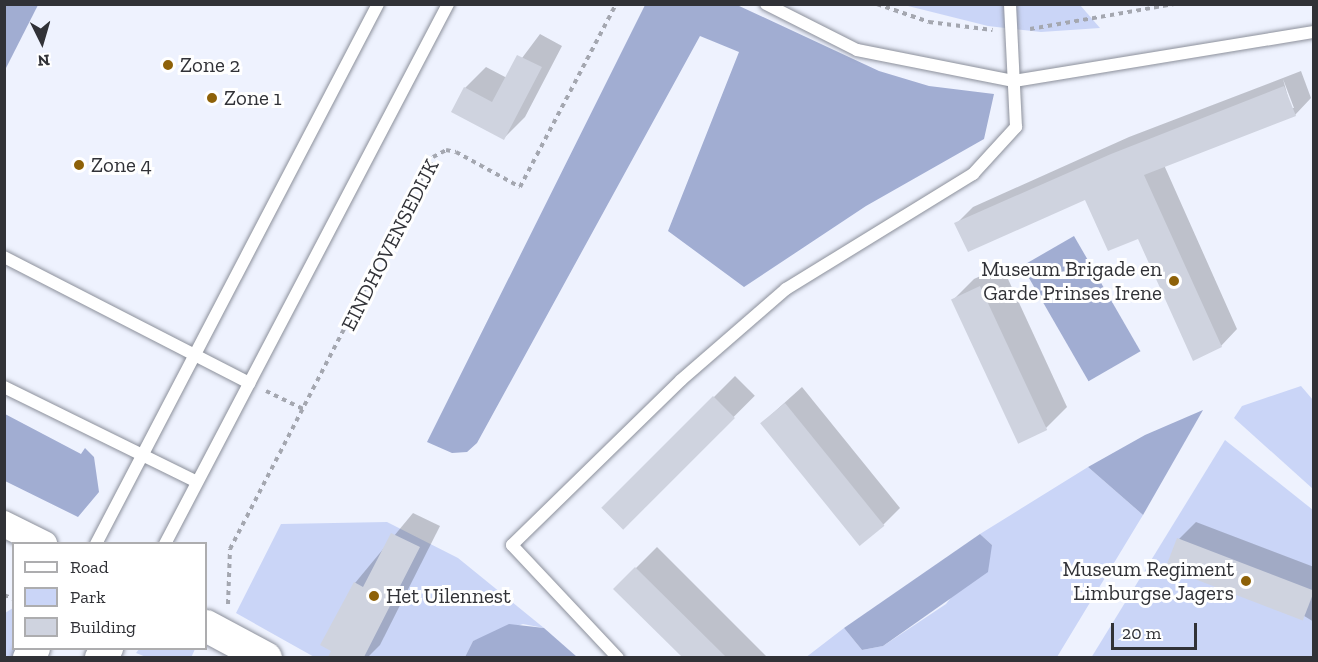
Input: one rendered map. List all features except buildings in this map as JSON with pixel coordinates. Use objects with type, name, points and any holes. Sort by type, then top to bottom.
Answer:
[{"type":"street","points":[[4,524],[42,542]]},
{"type":"street","points":[[210,628],[266,657]]},
{"type":"lane","points":[[97,542],[378,4]]},
{"type":"lane","points":[[166,542],[448,4]]},
{"type":"lane","points":[[766,4],[857,50],[1014,81],[1314,32]]},
{"type":"lane","points":[[618,657],[512,545],[681,380],[786,289],[974,174],[1016,127],[1010,4]]},
{"type":"lane","points":[[4,257],[194,352],[249,383]]},
{"type":"lane","points":[[4,387],[197,483]]},
{"type":"path","name":"EINDHOVENSEDIJK","points":[[210,628],[228,605],[230,549],[433,157],[446,150],[456,152],[520,186],[616,4]]},
{"type":"path","points":[[249,383],[303,409]]},
{"type":"green space","points":[[904,5],[1080,5],[1100,28],[1041,32],[988,26]]},
{"type":"green space","points":[[1301,386],[1313,400],[1313,489],[1234,418],[1242,406]]},
{"type":"green space","points":[[1225,440],[1313,510],[1313,657],[1091,658]]},
{"type":"green space","points":[[1088,467],[1143,515],[1057,657],[805,658],[844,628],[862,650],[883,646],[946,604],[992,545],[980,534]]},
{"type":"green space","points":[[387,522],[458,558],[544,628],[523,624],[473,641],[465,657],[316,658],[236,613],[281,524]]},
{"type":"green space","points":[[12,609],[12,650],[16,650],[12,657],[5,658],[5,613]]},
{"type":"green space","points":[[138,650],[195,650],[191,658],[146,657],[136,653]]},
{"type":"shaded area","points":[[4,5],[38,5],[5,70]]},
{"type":"shaded area","points":[[645,5],[737,5],[879,71],[929,86],[994,94],[984,139],[866,206],[744,287],[668,231],[739,52],[700,36],[477,443],[467,452],[452,453],[427,442]]},
{"type":"shaded area","points":[[1074,236],[1140,351],[1089,381],[1022,266]]},
{"type":"shaded area","points":[[1203,410],[1143,515],[1088,467],[1145,435]]},
{"type":"shaded area","points":[[5,414],[81,454],[85,448],[94,457],[99,492],[78,517],[5,481]]},
{"type":"shaded area","points":[[980,534],[992,545],[988,572],[883,646],[862,650],[844,628]]},
{"type":"shaded area","points":[[509,624],[544,628],[577,657],[465,657],[473,641]]},
{"type":"place","name":"Zone 2","points":[[168,65]]},
{"type":"place","name":"Zone 1","points":[[212,98]]},
{"type":"place","name":"Zone 4","points":[[79,165]]},
{"type":"place","name":"Museum Brigade en Garde Prinses Irene","points":[[1174,281]]},
{"type":"place","name":"Museum Regiment Limburgse Jagers","points":[[1246,581]]},
{"type":"place","name":"Het Uilennest","points":[[374,596]]}]
